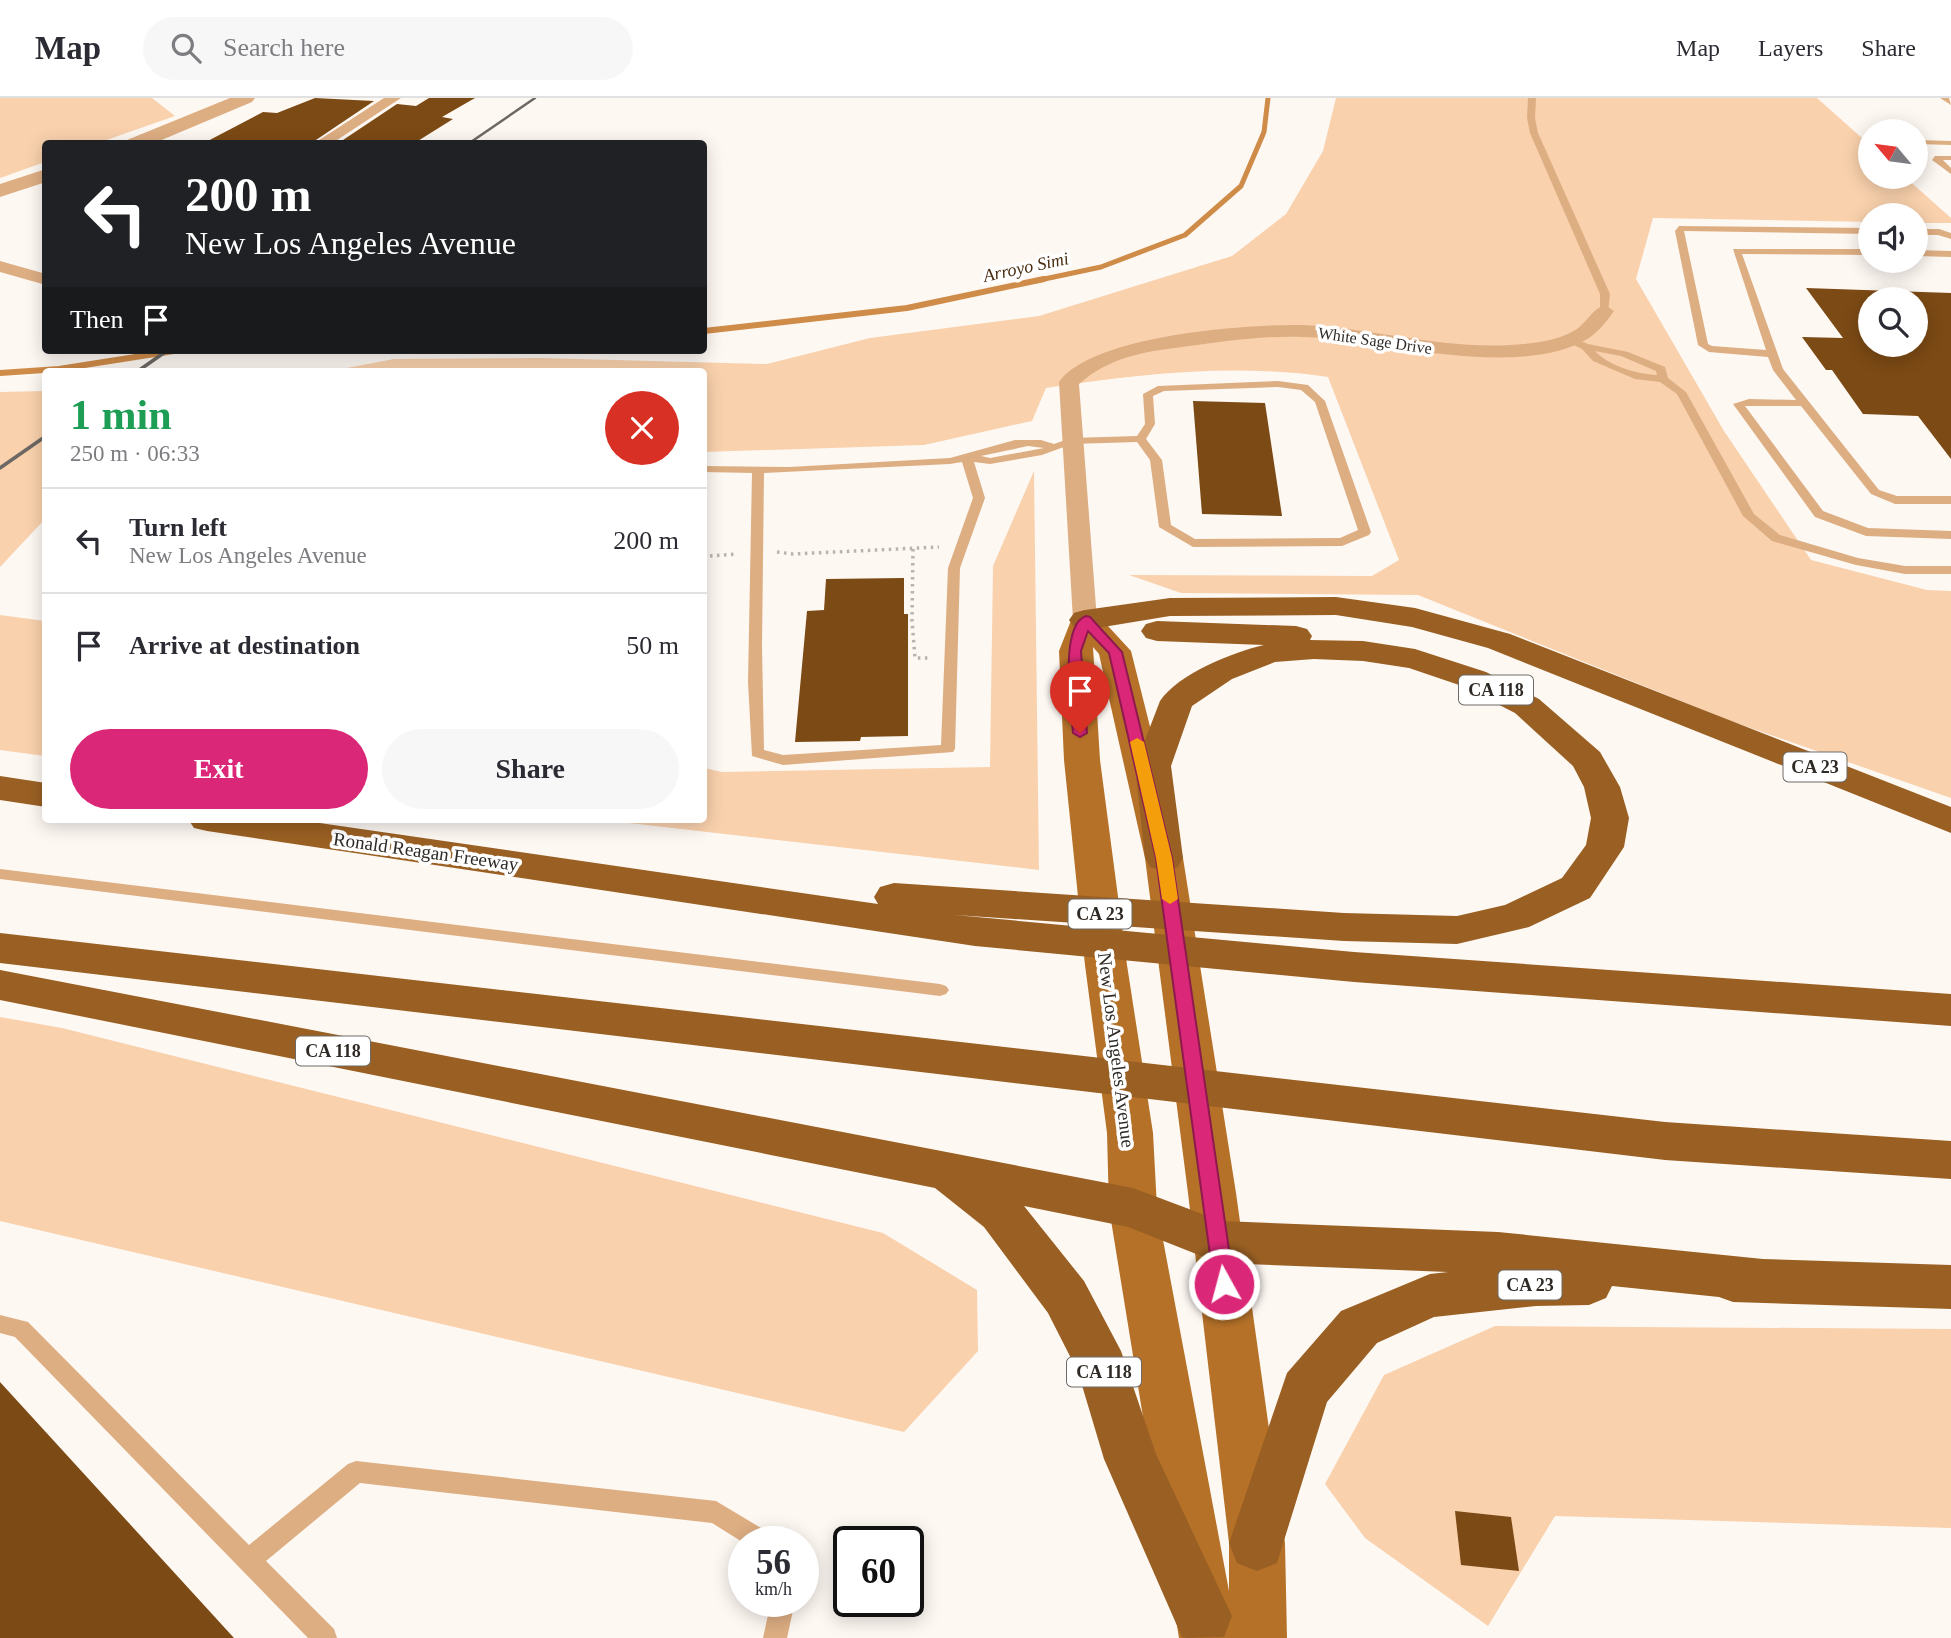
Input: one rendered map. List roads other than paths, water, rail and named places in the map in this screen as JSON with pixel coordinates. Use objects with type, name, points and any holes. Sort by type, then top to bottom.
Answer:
[{"type":"highway","name":"CA 23","points":[[1086,620],[1170,607],[1336,606],[1415,618],[1499,642],[1951,821]]},
{"type":"highway","points":[[1086,620],[1168,633],[1329,636],[1415,659]]},
{"type":"highway","name":"CA 118","points":[[975,917],[1457,930],[1515,917],[1576,888],[1605,847],[1610,818],[1602,787],[1587,760],[1564,736],[1527,706],[1474,678],[1415,659],[1363,651],[1314,649],[1270,653],[1220,672],[1177,701],[1153,766],[1164,858]]},
{"type":"highway","points":[[0,788],[42,794]]},
{"type":"highway","name":"Ronald Reagan Freeway","points":[[234,823],[604,877],[975,917]]},
{"type":"highway","points":[[975,917],[1354,967],[1951,1010]]},
{"type":"highway","points":[[0,948],[1665,1141],[1951,1160]]},
{"type":"highway","name":"CA 118","points":[[0,985],[942,1170],[1001,1213],[1066,1297],[1103,1368],[1130,1459],[1206,1627]]},
{"type":"highway","points":[[942,1170],[1133,1208],[1219,1242],[1498,1253],[1758,1279]]},
{"type":"highway","name":"CA 23","points":[[1257,1544],[1305,1391],[1359,1327],[1430,1296],[1536,1284],[1758,1279],[1951,1287]]},
{"type":"main road","points":[[1086,620],[1115,652],[1164,858]]},
{"type":"main road","name":"New Los Angeles Avenue","points":[[1086,620],[1075,651],[1082,760],[1106,965],[1130,1133],[1133,1208],[1206,1627]]},
{"type":"main road","name":"CA 118","points":[[1164,858],[1219,1242],[1257,1544]]},
{"type":"main road","name":"CA 23","points":[[1257,1544],[1258,1638]]},
{"type":"street","points":[[144,140],[246,98]]},
{"type":"street","points":[[326,140],[394,98]]},
{"type":"street","points":[[0,191],[42,176]]},
{"type":"street","points":[[0,266],[42,279]]},
{"type":"street","name":"White Sage Drive","points":[[1086,620],[1062,444],[1069,382],[1094,361],[1119,351],[1298,331],[1331,332],[1476,351],[1524,349],[1578,343],[1605,312]]},
{"type":"lane","name":"White Sage Drive","points":[[1532,98],[1531,118],[1534,133],[1605,294],[1605,312]]},
{"type":"lane","points":[[1944,98],[1951,103]]},
{"type":"lane","points":[[1928,143],[1951,143]]},
{"type":"lane","points":[[1928,153],[1951,172]]},
{"type":"lane","points":[[1934,158],[1951,159]]},
{"type":"lane","points":[[1772,354],[1709,349],[1703,345],[1679,231],[1682,228],[1858,231]]},
{"type":"lane","points":[[1928,232],[1951,236]]},
{"type":"lane","points":[[1858,252],[1737,251],[1778,370],[1875,492],[1895,500],[1951,500]]},
{"type":"lane","points":[[1928,253],[1951,254]]},
{"type":"lane","points":[[1578,343],[1597,359],[1639,377],[1663,379],[1681,392],[1749,516],[1776,538],[1856,561],[1905,570],[1951,570]]},
{"type":"lane","points":[[1578,343],[1612,348],[1636,357],[1661,369],[1663,379]]},
{"type":"lane","points":[[1278,384],[1304,387],[1320,401],[1365,532],[1342,542],[1193,543],[1165,527],[1156,460],[1140,439],[1150,424],[1148,394],[1162,388],[1278,384]]},
{"type":"lane","points":[[1804,403],[1738,404],[1819,514],[1866,532],[1951,535]]},
{"type":"lane","points":[[707,468],[789,470],[967,458],[989,461],[1042,452],[1062,444],[1140,439]]},
{"type":"lane","points":[[758,468],[753,684],[757,754],[783,760],[948,749],[954,568],[979,498],[967,458]]},
{"type":"lane","points":[[0,874],[940,990]]},
{"type":"lane","points":[[0,1324],[21,1329],[326,1638]]},
{"type":"lane","points":[[248,1560],[356,1472],[716,1512],[738,1526]]},
{"type":"lane","points":[[775,1638],[780,1617]]},
{"type":"waterway","name":"Arroyo Simi","points":[[1035,281],[1101,267],[1185,235],[1241,186],[1264,132],[1268,98]]},
{"type":"waterway","name":"Arroyo Simi","points":[[707,331],[907,308],[1044,279]]},
{"type":"waterway","name":"Arroyo Simi","points":[[65,368],[155,354]]},
{"type":"waterway","name":"Arroyo Simi","points":[[0,373],[42,370]]},
{"type":"railway","points":[[474,140],[535,98]]},
{"type":"railway","points":[[142,368],[162,354]]},
{"type":"railway","points":[[0,468],[42,439]]}]
